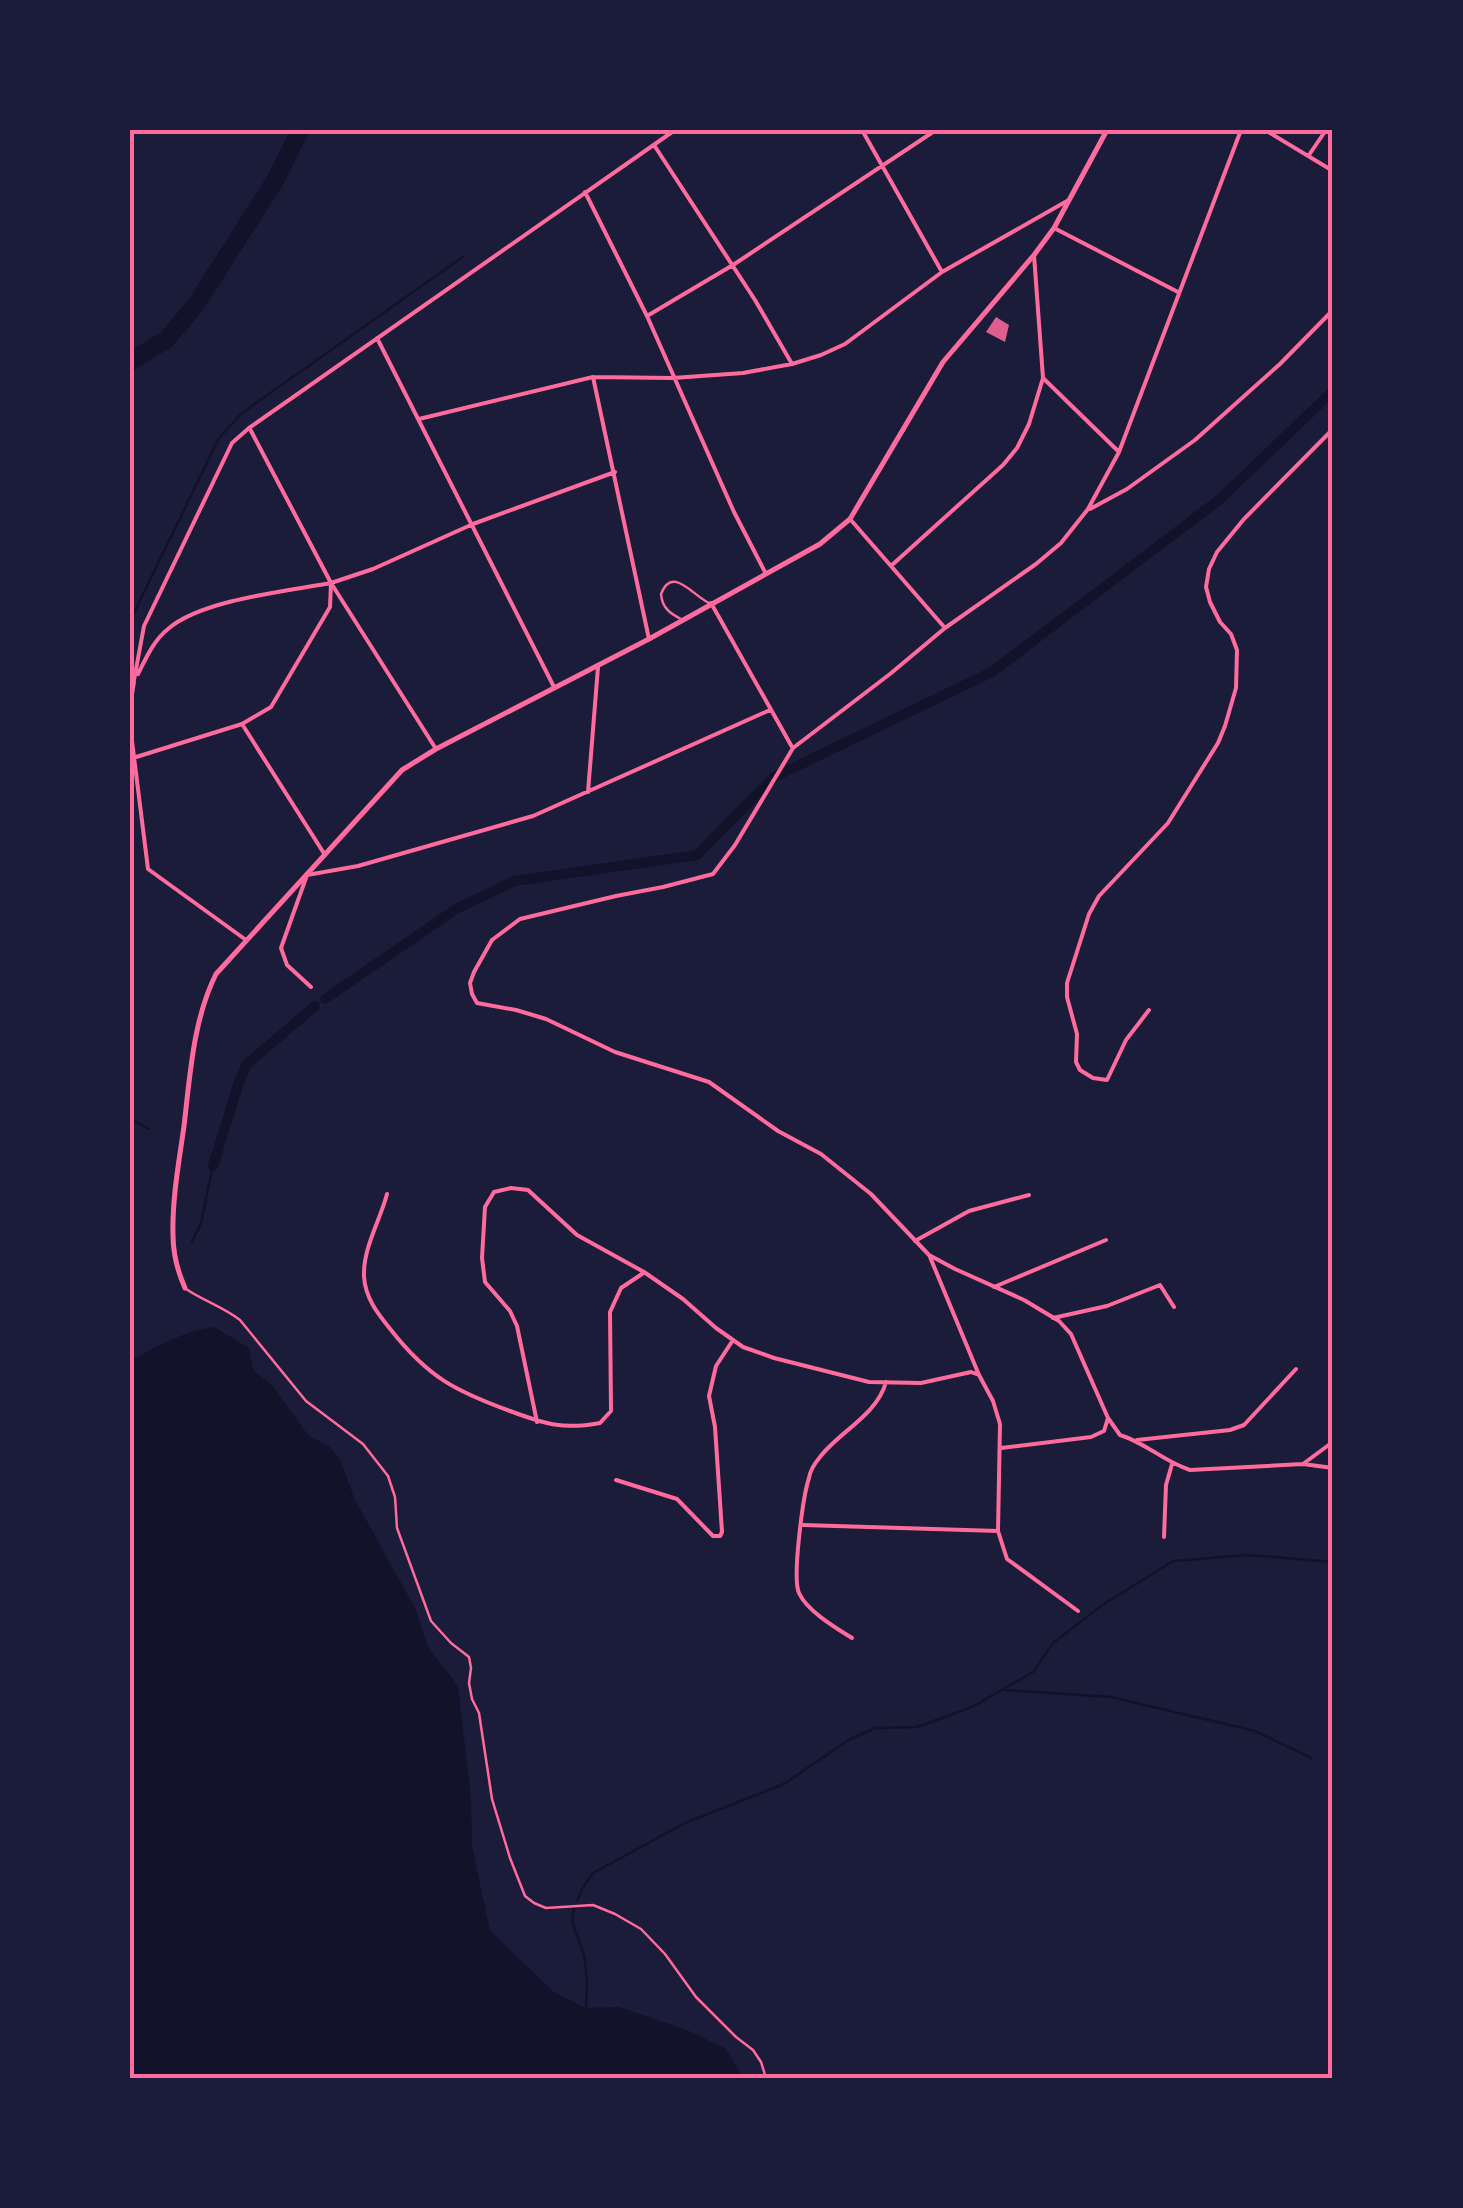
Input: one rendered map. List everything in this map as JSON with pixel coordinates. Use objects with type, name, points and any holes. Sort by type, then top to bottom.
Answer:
[{"type":"street","points":[[130,707],[144,626],[232,444],[675,130]]},
{"type":"street","points":[[862,130],[942,272]]},
{"type":"street","points":[[646,316],[732,265],[936,130]]},
{"type":"street","points":[[185,1288],[175,1265],[172,1233],[178,1164],[194,1047],[216,974],[402,770],[820,544],[850,519],[943,362],[1054,228],[1107,130]]},
{"type":"street","points":[[1240,130],[1119,452],[1088,510],[1061,543],[792,748],[735,845],[713,874],[520,919],[492,940],[470,983],[477,1004],[546,1019],[616,1052],[708,1082],[746,1110],[821,1154],[871,1194],[929,1255],[1024,1300],[1071,1334],[1108,1418],[1120,1435],[1137,1440],[1172,1464],[1190,1470],[1303,1464],[1333,1468]]},
{"type":"street","points":[[1265,130],[1333,171]]},
{"type":"street","points":[[1308,156],[1326,130]]},
{"type":"street","points":[[654,145],[792,364]]},
{"type":"street","points":[[585,192],[766,574]]},
{"type":"street","points":[[419,419],[593,377],[673,378],[742,372],[821,355],[846,344],[942,272],[1070,200]]},
{"type":"street","points":[[1054,228],[1180,292]]},
{"type":"street","points":[[892,565],[1003,465],[1029,424],[1043,378],[1034,255]]},
{"type":"street","points":[[1088,510],[1127,489],[1195,440],[1333,310]]},
{"type":"street","points":[[377,338],[554,688]]},
{"type":"street","points":[[593,377],[649,639]]},
{"type":"street","points":[[1043,378],[1119,452]]},
{"type":"street","points":[[250,428],[331,583],[436,749]]},
{"type":"street","points":[[1149,1010],[1126,1040],[1107,1080],[1080,1070],[1067,983],[1088,914],[1168,823],[1184,799],[1218,744],[1236,688],[1238,650],[1210,602],[1206,587],[1208,569],[1244,519],[1333,430]]},
{"type":"street","points":[[134,680],[168,628],[193,614],[331,583],[373,569],[472,524],[614,472]]},
{"type":"street","points":[[850,519],[945,628]]},
{"type":"street","points":[[134,758],[242,724],[271,708],[330,607],[331,583]]},
{"type":"street","points":[[711,604],[792,748]]},
{"type":"street","points":[[588,792],[599,665]]},
{"type":"street","points":[[308,875],[358,866],[533,816],[770,710]]},
{"type":"street","points":[[242,724],[325,855]]},
{"type":"street","points":[[130,725],[148,869],[246,940]]},
{"type":"street","points":[[308,875],[281,948],[287,965],[310,987]]},
{"type":"street","points":[[537,1422],[517,1326],[510,1311],[485,1282],[482,1258],[485,1206],[494,1192],[511,1188],[528,1190],[577,1234],[644,1272],[743,1346],[808,1368],[869,1382],[920,1383],[971,1372],[980,1375]]},
{"type":"street","points":[[387,1194],[372,1233],[364,1274],[368,1296],[380,1318],[418,1362],[444,1383],[537,1422],[573,1428],[600,1424],[611,1411],[610,1312],[621,1288],[644,1272]]},
{"type":"street","points":[[915,1241],[969,1211],[1028,1195]]},
{"type":"street","points":[[994,1287],[1106,1240]]},
{"type":"street","points":[[929,1255],[1000,1424],[998,1531],[1007,1559],[1078,1611]]},
{"type":"street","points":[[1053,1318],[1107,1306],[1160,1284],[1174,1307]]},
{"type":"street","points":[[616,1480],[677,1499],[713,1536],[720,1536],[715,1427],[708,1396],[716,1366],[733,1340]]},
{"type":"street","points":[[1137,1440],[1230,1430],[1244,1425],[1296,1369]]},
{"type":"street","points":[[852,1638],[821,1618],[799,1593],[796,1560],[809,1475],[822,1454],[883,1393],[886,1382]]},
{"type":"street","points":[[1001,1448],[1091,1437],[1104,1431],[1108,1418]]},
{"type":"street","points":[[1303,1464],[1330,1444]]},
{"type":"street","points":[[1164,1537],[1166,1486],[1172,1464]]},
{"type":"street","points":[[802,1526],[998,1531]]},
{"type":"lane","points":[[682,620],[669,613],[663,604],[661,594],[667,583],[680,582],[711,604]]},
{"type":"lane","points":[[185,1288],[240,1320],[295,1390],[363,1444],[388,1476],[396,1497],[398,1528],[432,1621],[450,1643],[469,1657],[469,1684],[478,1713],[492,1800],[525,1896],[546,1908],[593,1904],[641,1929],[696,1996],[753,2050],[766,2078]]},
{"type":"shaded area","points":[[214,1327],[249,1348],[253,1370],[272,1385],[308,1435],[330,1447],[341,1461],[354,1498],[416,1610],[428,1647],[458,1686],[471,1798],[472,1846],[490,1931],[554,1992],[586,2008],[619,2007],[687,2030],[726,2049],[743,2078],[130,2078],[130,1361],[180,1336]]},
{"type":"building","points":[[996,317],[1009,325],[1005,342],[986,332]]},
{"type":"waterway","points":[[130,362],[167,339],[195,306],[276,179],[300,130]]},
{"type":"waterway","points":[[130,621],[219,438],[242,413],[464,256]]},
{"type":"waterway","points":[[325,999],[456,909],[514,881],[697,855],[774,777],[992,672],[1219,500],[1333,391]]},
{"type":"waterway","points":[[213,1166],[247,1064],[315,1006]]},
{"type":"waterway","points":[[130,1119],[149,1129]]},
{"type":"waterway","points":[[192,1242],[201,1223],[213,1166]]},
{"type":"waterway","points":[[577,1901],[593,1873],[685,1823],[784,1784],[850,1739],[875,1728],[917,1727],[972,1707],[1033,1672],[1053,1643],[1101,1606],[1173,1561],[1248,1555],[1333,1562]]},
{"type":"waterway","points":[[1003,1690],[1111,1697],[1255,1731],[1311,1758]]},
{"type":"waterway","points":[[574,1909],[573,1925],[585,1964],[586,2009]]}]
